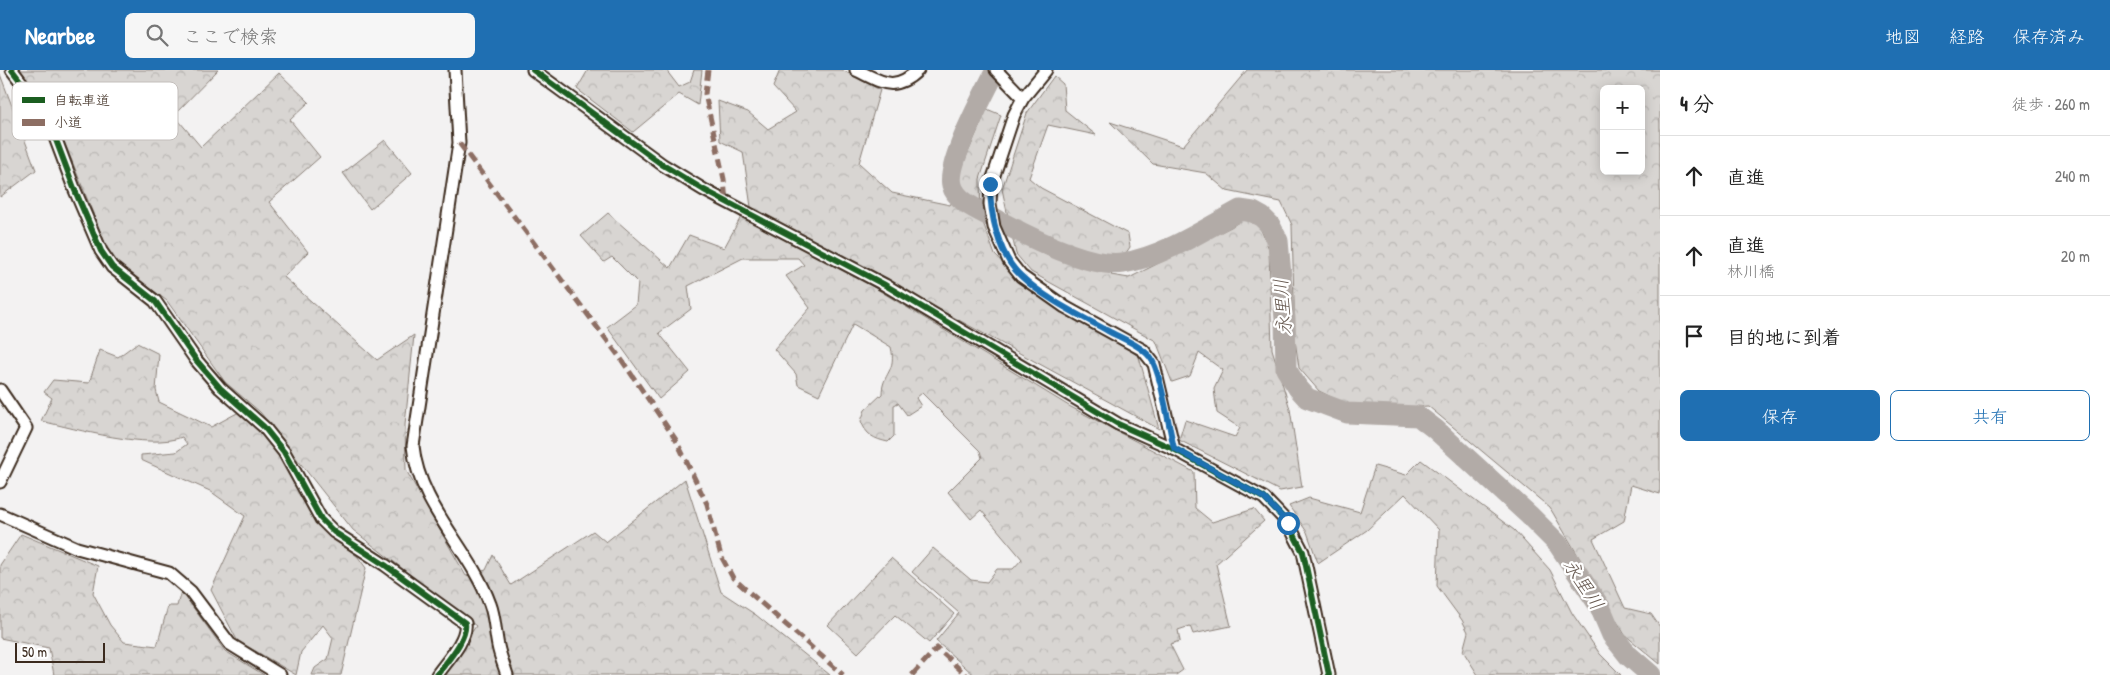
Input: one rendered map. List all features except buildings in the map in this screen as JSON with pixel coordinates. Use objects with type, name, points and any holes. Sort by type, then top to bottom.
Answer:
[{"type":"street","points":[[12,70],[21,82]]},
{"type":"street","points":[[455,70],[459,143],[414,446],[415,464],[425,492],[471,566],[490,605],[498,647],[507,675]]},
{"type":"street","points":[[533,70],[663,164],[704,190],[885,285],[1118,424],[1174,448],[1264,498],[1288,523],[1303,552],[1328,675]]},
{"type":"street","points":[[856,70],[881,83],[896,84],[909,79],[918,70]]},
{"type":"street","points":[[996,70],[1023,98]]},
{"type":"street","points":[[1046,70],[1023,98],[1014,115],[990,184],[990,204],[994,227],[1009,261],[1021,276],[1065,307],[1143,350],[1150,357],[1154,364],[1174,448]]},
{"type":"street","points":[[56,140],[101,251],[112,267],[155,301],[196,360],[220,388],[264,427],[284,452],[321,519],[334,532],[385,565],[465,623],[466,628],[461,640],[437,675]]},
{"type":"street","points":[[0,390],[26,428],[0,482]]},
{"type":"street","points":[[0,514],[76,548],[169,574],[191,592],[230,644],[280,675]]},
{"type":"green space","points":[[17,70],[218,70],[178,111],[178,82],[27,82]]},
{"type":"green space","points":[[588,70],[666,70],[679,87],[690,82],[694,70],[702,70],[698,105],[679,94],[633,132],[577,89]]},
{"type":"green space","points":[[780,70],[842,70],[880,90],[859,163],[892,193],[950,205],[959,190],[957,178],[987,109],[1001,115],[980,179],[981,217],[995,255],[1025,286],[1122,344],[1139,357],[1159,429],[751,207],[743,152],[720,141],[718,101],[748,112],[768,129],[796,112],[773,87]]},
{"type":"green space","points":[[1247,70],[1660,70],[1660,494],[1631,485],[1624,521],[1593,539],[1625,608],[1651,614],[1660,627],[1660,664],[1625,635],[1550,508],[1428,406],[1377,409],[1344,403],[1319,391],[1299,368],[1295,340],[1292,225],[1281,202],[1227,191],[1206,173],[1153,164],[1110,122],[1183,146]]},
{"type":"green space","points":[[279,73],[309,102],[290,120],[320,157],[269,202],[308,252],[284,277],[377,360],[414,335],[405,425],[406,470],[466,576],[486,570],[493,555],[511,585],[593,531],[606,542],[685,479],[721,592],[756,615],[830,675],[443,675],[476,626],[353,530],[260,412],[225,382],[167,301],[116,262],[107,248],[63,140],[178,140],[178,120],[201,147]]},
{"type":"green space","points":[[0,74],[12,106],[12,140],[25,140],[36,170],[0,197]]},
{"type":"green space","points":[[1054,76],[1063,84],[1065,110],[1096,135],[1048,125],[1029,178],[1041,188],[1128,234],[1130,247],[1111,275],[1129,278],[1231,227],[1245,218],[1259,225],[1269,249],[1272,349],[1290,409],[1302,487],[1280,491],[1179,440],[1185,420],[1235,437],[1240,428],[1217,413],[1214,389],[1223,370],[1199,353],[1190,376],[1172,382],[1156,341],[1031,272],[1016,254],[1002,189],[1027,113]]},
{"type":"green space","points":[[385,140],[412,173],[370,209],[343,173]]},
{"type":"green space","points":[[608,213],[670,268],[689,235],[724,248],[742,215],[862,280],[1069,406],[1194,472],[1195,508],[1212,522],[1254,509],[1264,521],[1216,564],[1231,626],[1193,634],[1190,626],[1178,630],[1180,641],[1170,644],[1183,670],[1176,675],[974,675],[936,641],[959,613],[912,572],[933,548],[971,580],[987,582],[997,569],[1013,569],[1022,559],[981,510],[971,519],[948,492],[982,458],[980,451],[922,393],[916,398],[921,406],[907,415],[898,403],[894,405],[894,436],[888,442],[875,438],[868,433],[861,421],[865,410],[882,394],[884,381],[892,362],[891,347],[853,324],[819,395],[798,385],[796,374],[774,349],[810,308],[786,276],[804,265],[798,258],[743,258],[688,286],[691,309],[659,333],[690,372],[659,399],[607,327],[636,305],[638,283],[612,257],[604,262],[581,236]]},
{"type":"green space","points":[[137,343],[159,354],[156,390],[159,402],[211,427],[239,412],[270,442],[287,467],[318,525],[358,557],[366,568],[341,675],[312,675],[315,668],[328,659],[333,638],[323,625],[301,652],[296,675],[237,640],[211,590],[245,516],[210,491],[141,460],[141,455],[176,452],[187,444],[182,437],[168,440],[132,440],[41,421],[52,398],[44,392],[53,380],[89,383],[100,350],[118,357]]},
{"type":"green space","points":[[1421,460],[1514,530],[1550,570],[1572,613],[1600,654],[1621,675],[1478,675],[1463,651],[1468,632],[1462,620],[1437,586],[1439,530],[1405,494],[1367,530],[1318,563],[1307,532],[1289,506],[1309,498],[1360,512],[1375,466],[1406,475]]},
{"type":"green space","points":[[21,534],[98,566],[93,593],[110,625],[124,642],[157,646],[168,606],[177,606],[181,591],[225,651],[264,675],[54,675],[49,648],[0,638],[0,565]]},
{"type":"green space","points":[[891,558],[954,614],[929,643],[895,615],[858,653],[828,625]]},
{"type":"waterway","name":"永里川","points":[[996,70],[960,145],[955,161],[952,185],[959,197],[979,210],[1042,243],[1077,256],[1109,263],[1138,260],[1168,249],[1240,210],[1253,212],[1262,217],[1270,225],[1278,241],[1285,319],[1286,369],[1298,388],[1307,398],[1347,413],[1418,416],[1435,429],[1558,544],[1600,607],[1612,635],[1628,655],[1651,675]]},
{"type":"marked path","points":[[708,70],[705,94],[724,179],[726,203]]},
{"type":"marked path","points":[[459,143],[621,359],[676,440],[707,504],[721,556],[733,578],[843,675]]},
{"type":"marked path","points":[[912,675],[937,648],[966,675]]},
{"type":"cycle path","points":[[12,70],[21,82]]},
{"type":"cycle path","points":[[533,70],[663,165],[704,190],[885,285],[1118,424],[1174,449],[1264,498],[1288,523],[1303,552],[1329,675]]},
{"type":"cycle path","points":[[56,140],[101,251],[112,267],[155,301],[196,360],[220,388],[264,427],[284,452],[321,519],[334,532],[385,565],[465,623],[460,643],[437,675]]},
{"type":"route","points":[[990,184],[990,204],[994,227],[1009,261],[1021,276],[1065,307],[1143,350],[1154,364],[1174,448],[1264,498],[1288,523]]}]
